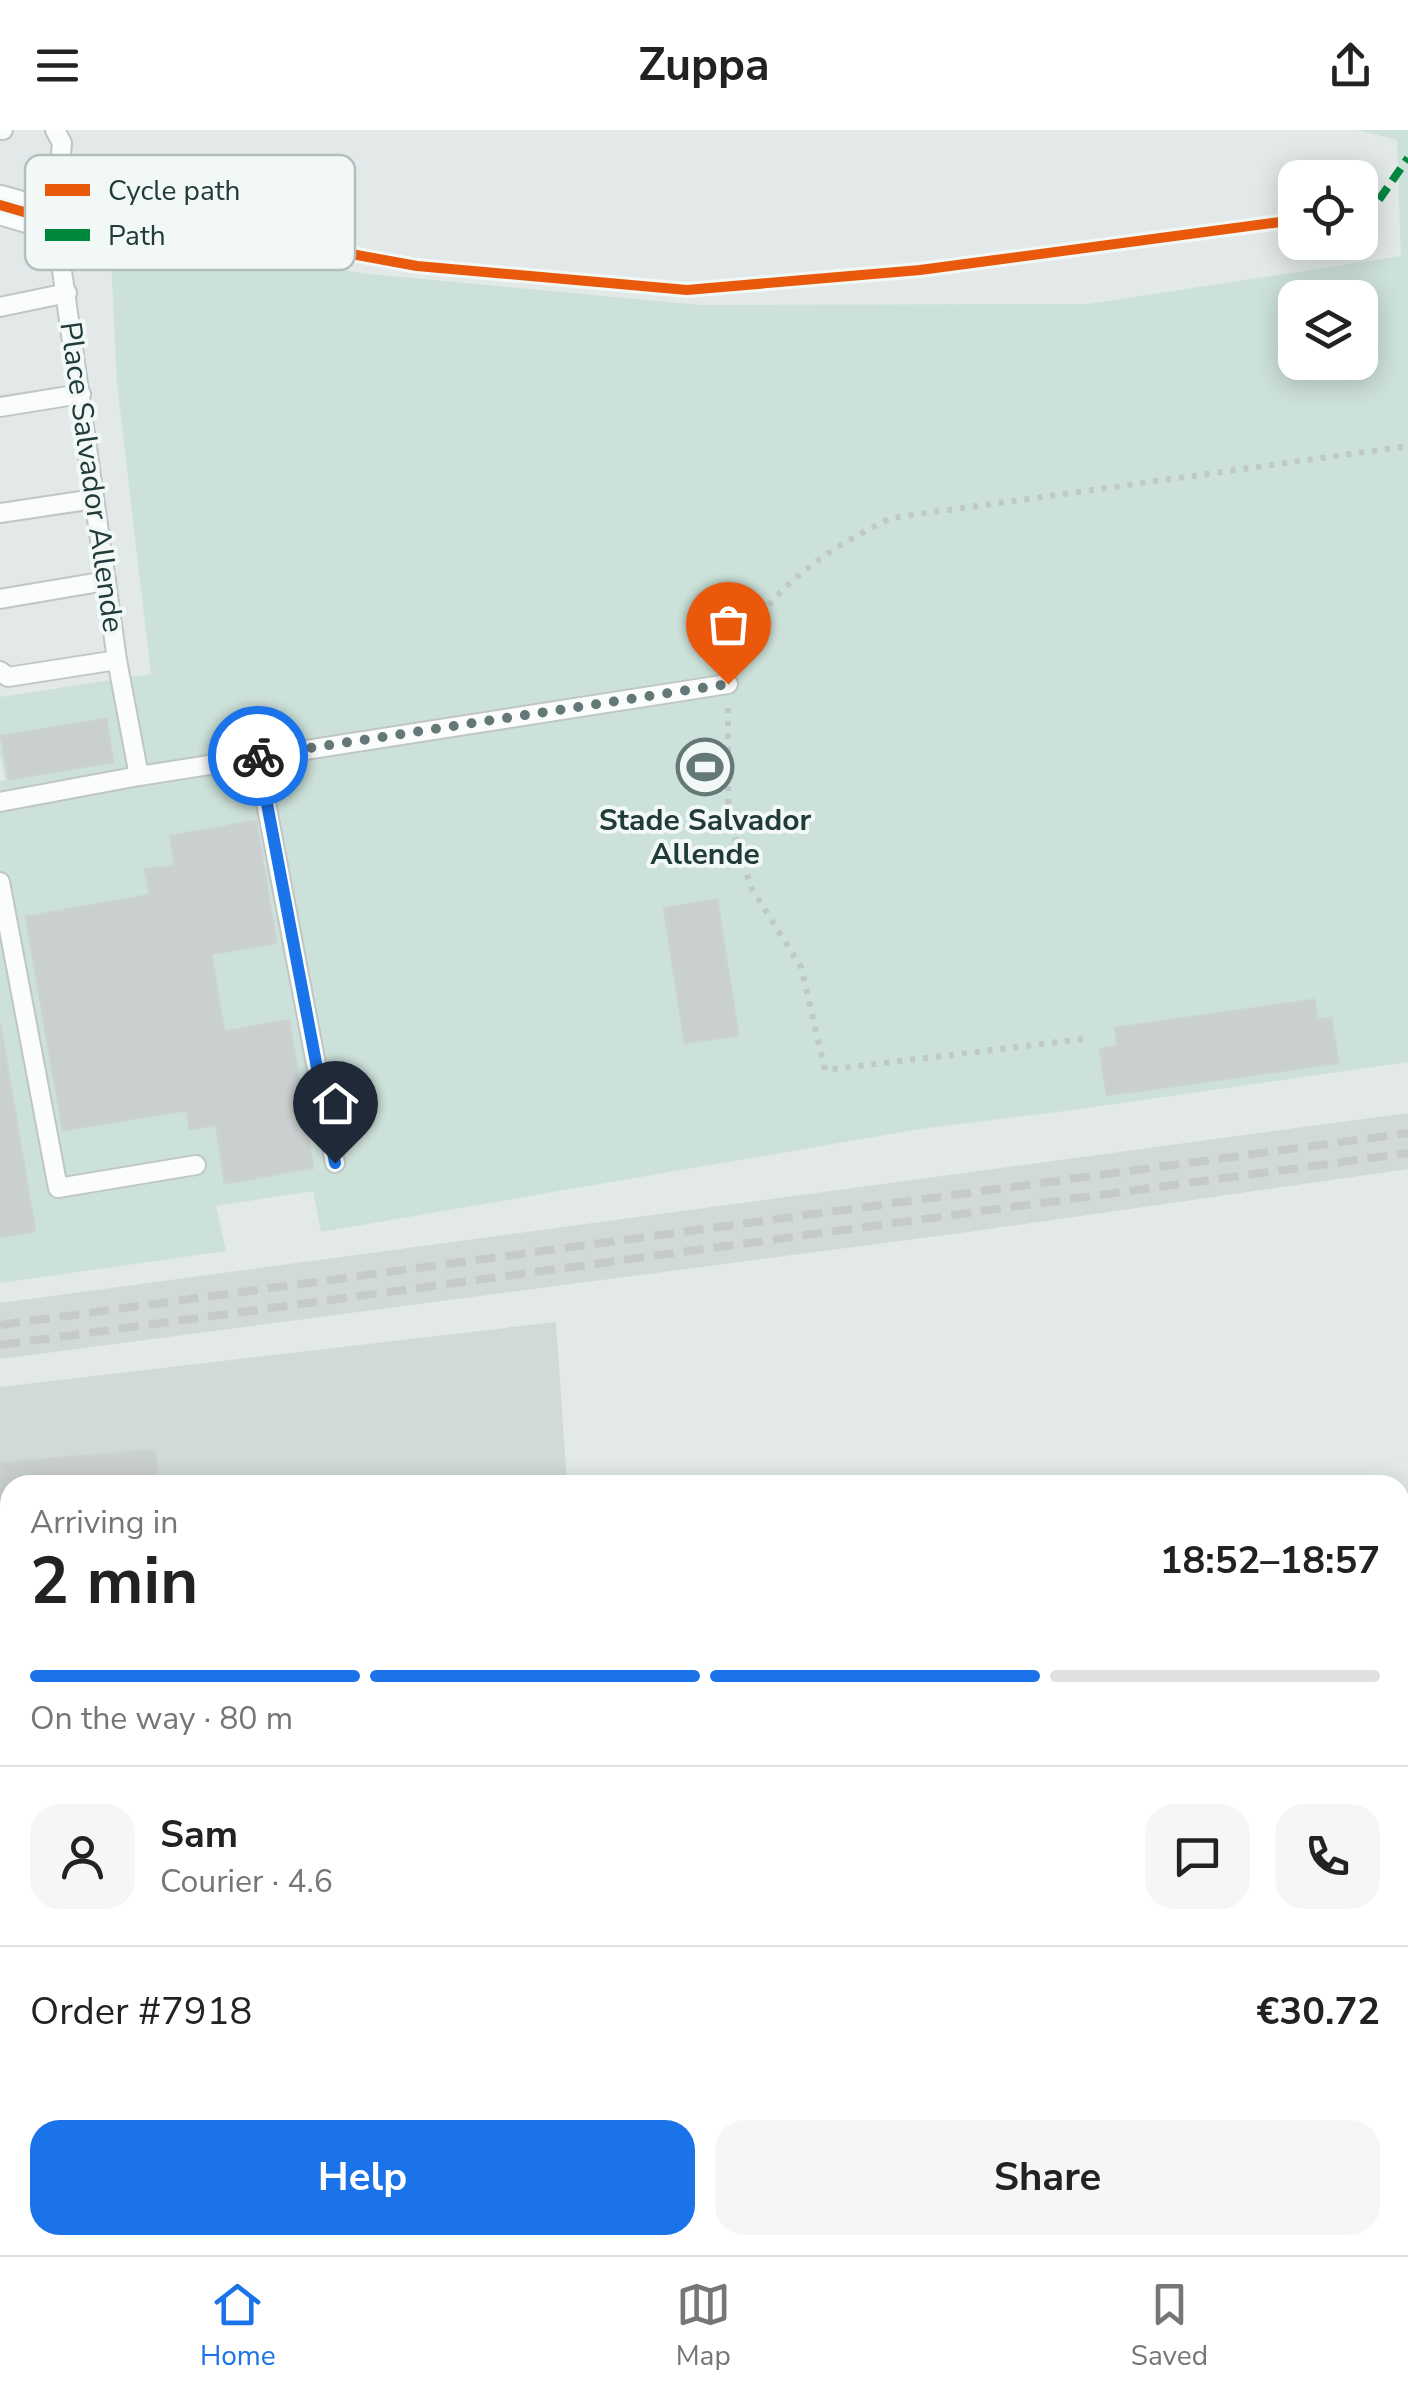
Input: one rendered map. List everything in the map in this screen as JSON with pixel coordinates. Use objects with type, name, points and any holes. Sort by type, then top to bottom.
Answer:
[{"type":"street","points":[[0,205],[25,212]]},
{"type":"lane","name":"Place Salvador Allende","points":[[55,130],[62,143],[61,155]]},
{"type":"lane","name":"Place Salvador Allende","points":[[0,671],[8,677],[116,660],[62,270]]},
{"type":"lane","name":"Place Salvador Allende","points":[[0,307],[66,294]]},
{"type":"lane","points":[[0,407],[81,394]]},
{"type":"lane","points":[[0,513],[94,498]]},
{"type":"lane","points":[[0,598],[106,581]]},
{"type":"lane","points":[[116,660],[139,776]]},
{"type":"lane","points":[[0,802],[257,756],[728,684]]},
{"type":"lane","points":[[257,756],[335,1163]]},
{"type":"lane","points":[[0,882],[58,1188],[196,1165]]},
{"type":"path","points":[[1084,1038],[824,1070],[801,967],[752,888],[736,846],[728,800],[728,684],[756,621],[794,577],[846,540],[891,518],[1408,446]]},
{"type":"shaded area","points":[[1408,1113],[1408,1169],[968,1232],[0,1359],[0,1303]]},
{"type":"shaded area","points":[[556,1322],[566,1475],[0,1475],[0,1387]]},
{"type":"green space","name":"Stade Salvador Allende","points":[[1358,130],[1408,130],[1408,1062],[920,1129],[321,1232],[313,1191],[216,1206],[226,1251],[0,1283],[0,781],[5,780],[0,753],[0,697],[151,674],[117,383],[112,270],[342,270],[699,305],[1089,304],[1401,256],[1397,140]]},
{"type":"building","points":[[106,719],[113,762],[9,779],[1,736]]},
{"type":"building","points":[[256,821],[276,943],[211,954],[224,1032],[289,1020],[313,1168],[225,1183],[216,1125],[190,1129],[187,1110],[63,1130],[26,917],[150,895],[145,869],[175,866],[170,836]]},
{"type":"building","name":"Stade Salvador Allende","points":[[717,900],[738,1035],[685,1043],[664,908]]},
{"type":"building","points":[[1314,1000],[1317,1020],[1331,1018],[1338,1063],[1107,1095],[1100,1049],[1118,1046],[1115,1028]]},
{"type":"building","points":[[0,1024],[35,1231],[0,1237]]},
{"type":"building","points":[[155,1450],[157,1475],[0,1475],[0,1463]]},
{"type":"railway","points":[[0,1325],[1408,1133]]},
{"type":"railway","points":[[0,1345],[1408,1153]]},
{"type":"marked path","points":[[1378,201],[1408,158]]},
{"type":"cycle path","points":[[0,205],[25,212]]},
{"type":"cycle path","points":[[355,255],[417,266],[687,290],[920,270],[1278,222]]},
{"type":"way so far","points":[[258,756],[728,684]]},
{"type":"place","name":"Stade Salvador Allende","points":[[705,767]]},
{"type":"route","points":[[258,756],[335,1163]]}]
